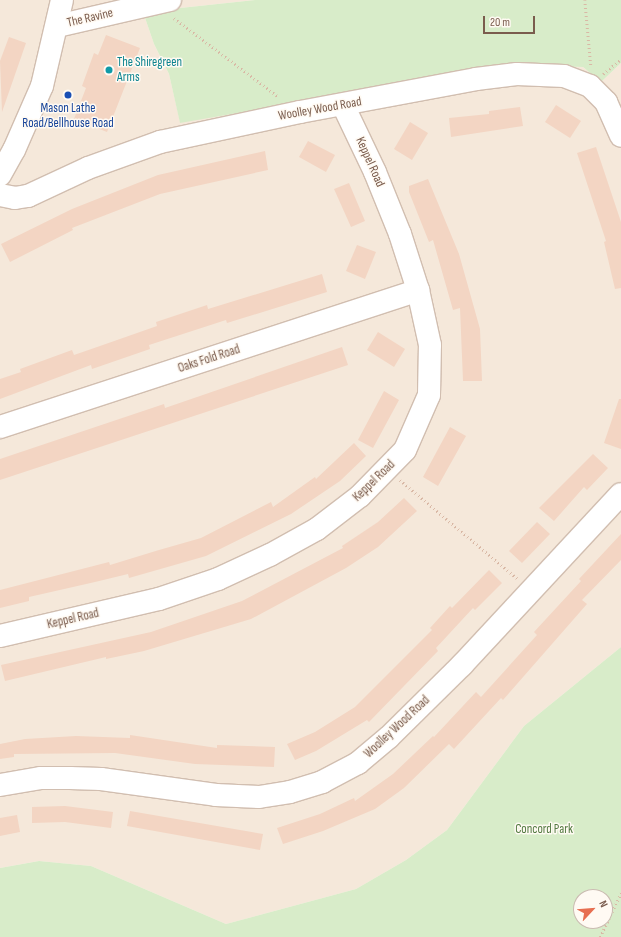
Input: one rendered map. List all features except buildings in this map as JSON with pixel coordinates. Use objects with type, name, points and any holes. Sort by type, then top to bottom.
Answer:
[{"type":"street","points":[[0,174],[14,150],[42,86],[62,0]]},
{"type":"street","name":"The Ravine","points":[[57,26],[162,2]]},
{"type":"street","name":"Woolley Wood Road","points":[[0,194],[15,198],[28,196],[88,168],[160,142],[300,112],[476,79],[517,74],[551,74],[576,80],[597,92],[614,116],[621,136]]},
{"type":"street","name":"Keppel Road","points":[[0,636],[159,599],[218,579],[270,555],[317,529],[360,496],[388,470],[405,450],[430,394],[430,345],[418,290],[400,234],[375,172],[343,105]]},
{"type":"street","name":"Oaks Fold Road","points":[[0,427],[418,290]]},
{"type":"street","name":"Woolley Wood Road","points":[[0,785],[41,778],[101,779],[216,796],[259,796],[290,792],[322,782],[358,763],[389,737],[462,665],[530,590],[621,494]]},
{"type":"path","points":[[585,0],[591,68]]},
{"type":"path","points":[[162,2],[300,112]]},
{"type":"path","points":[[388,470],[530,590]]},
{"type":"path","points":[[600,937],[621,893]]},
{"type":"shaded area","points":[[0,0],[255,0],[143,12],[154,44],[169,74],[180,122],[511,65],[583,67],[601,82],[621,63],[621,647],[524,726],[447,830],[406,860],[356,889],[226,924],[91,866],[39,861],[0,868]]},
{"type":"green space","points":[[255,0],[621,0],[621,63],[601,82],[583,67],[511,65],[180,123],[169,74],[154,44],[143,12]]},
{"type":"green space","name":"Concord Park","points":[[621,647],[621,937],[0,937],[0,868],[39,861],[91,866],[226,924],[356,889],[406,860],[447,830],[524,726]]},
{"type":"place","name":"The Shiregreen Arms","points":[[109,70]]},
{"type":"place","name":"Mason Lathe Road/Bellhouse Road","points":[[68,95]]}]
